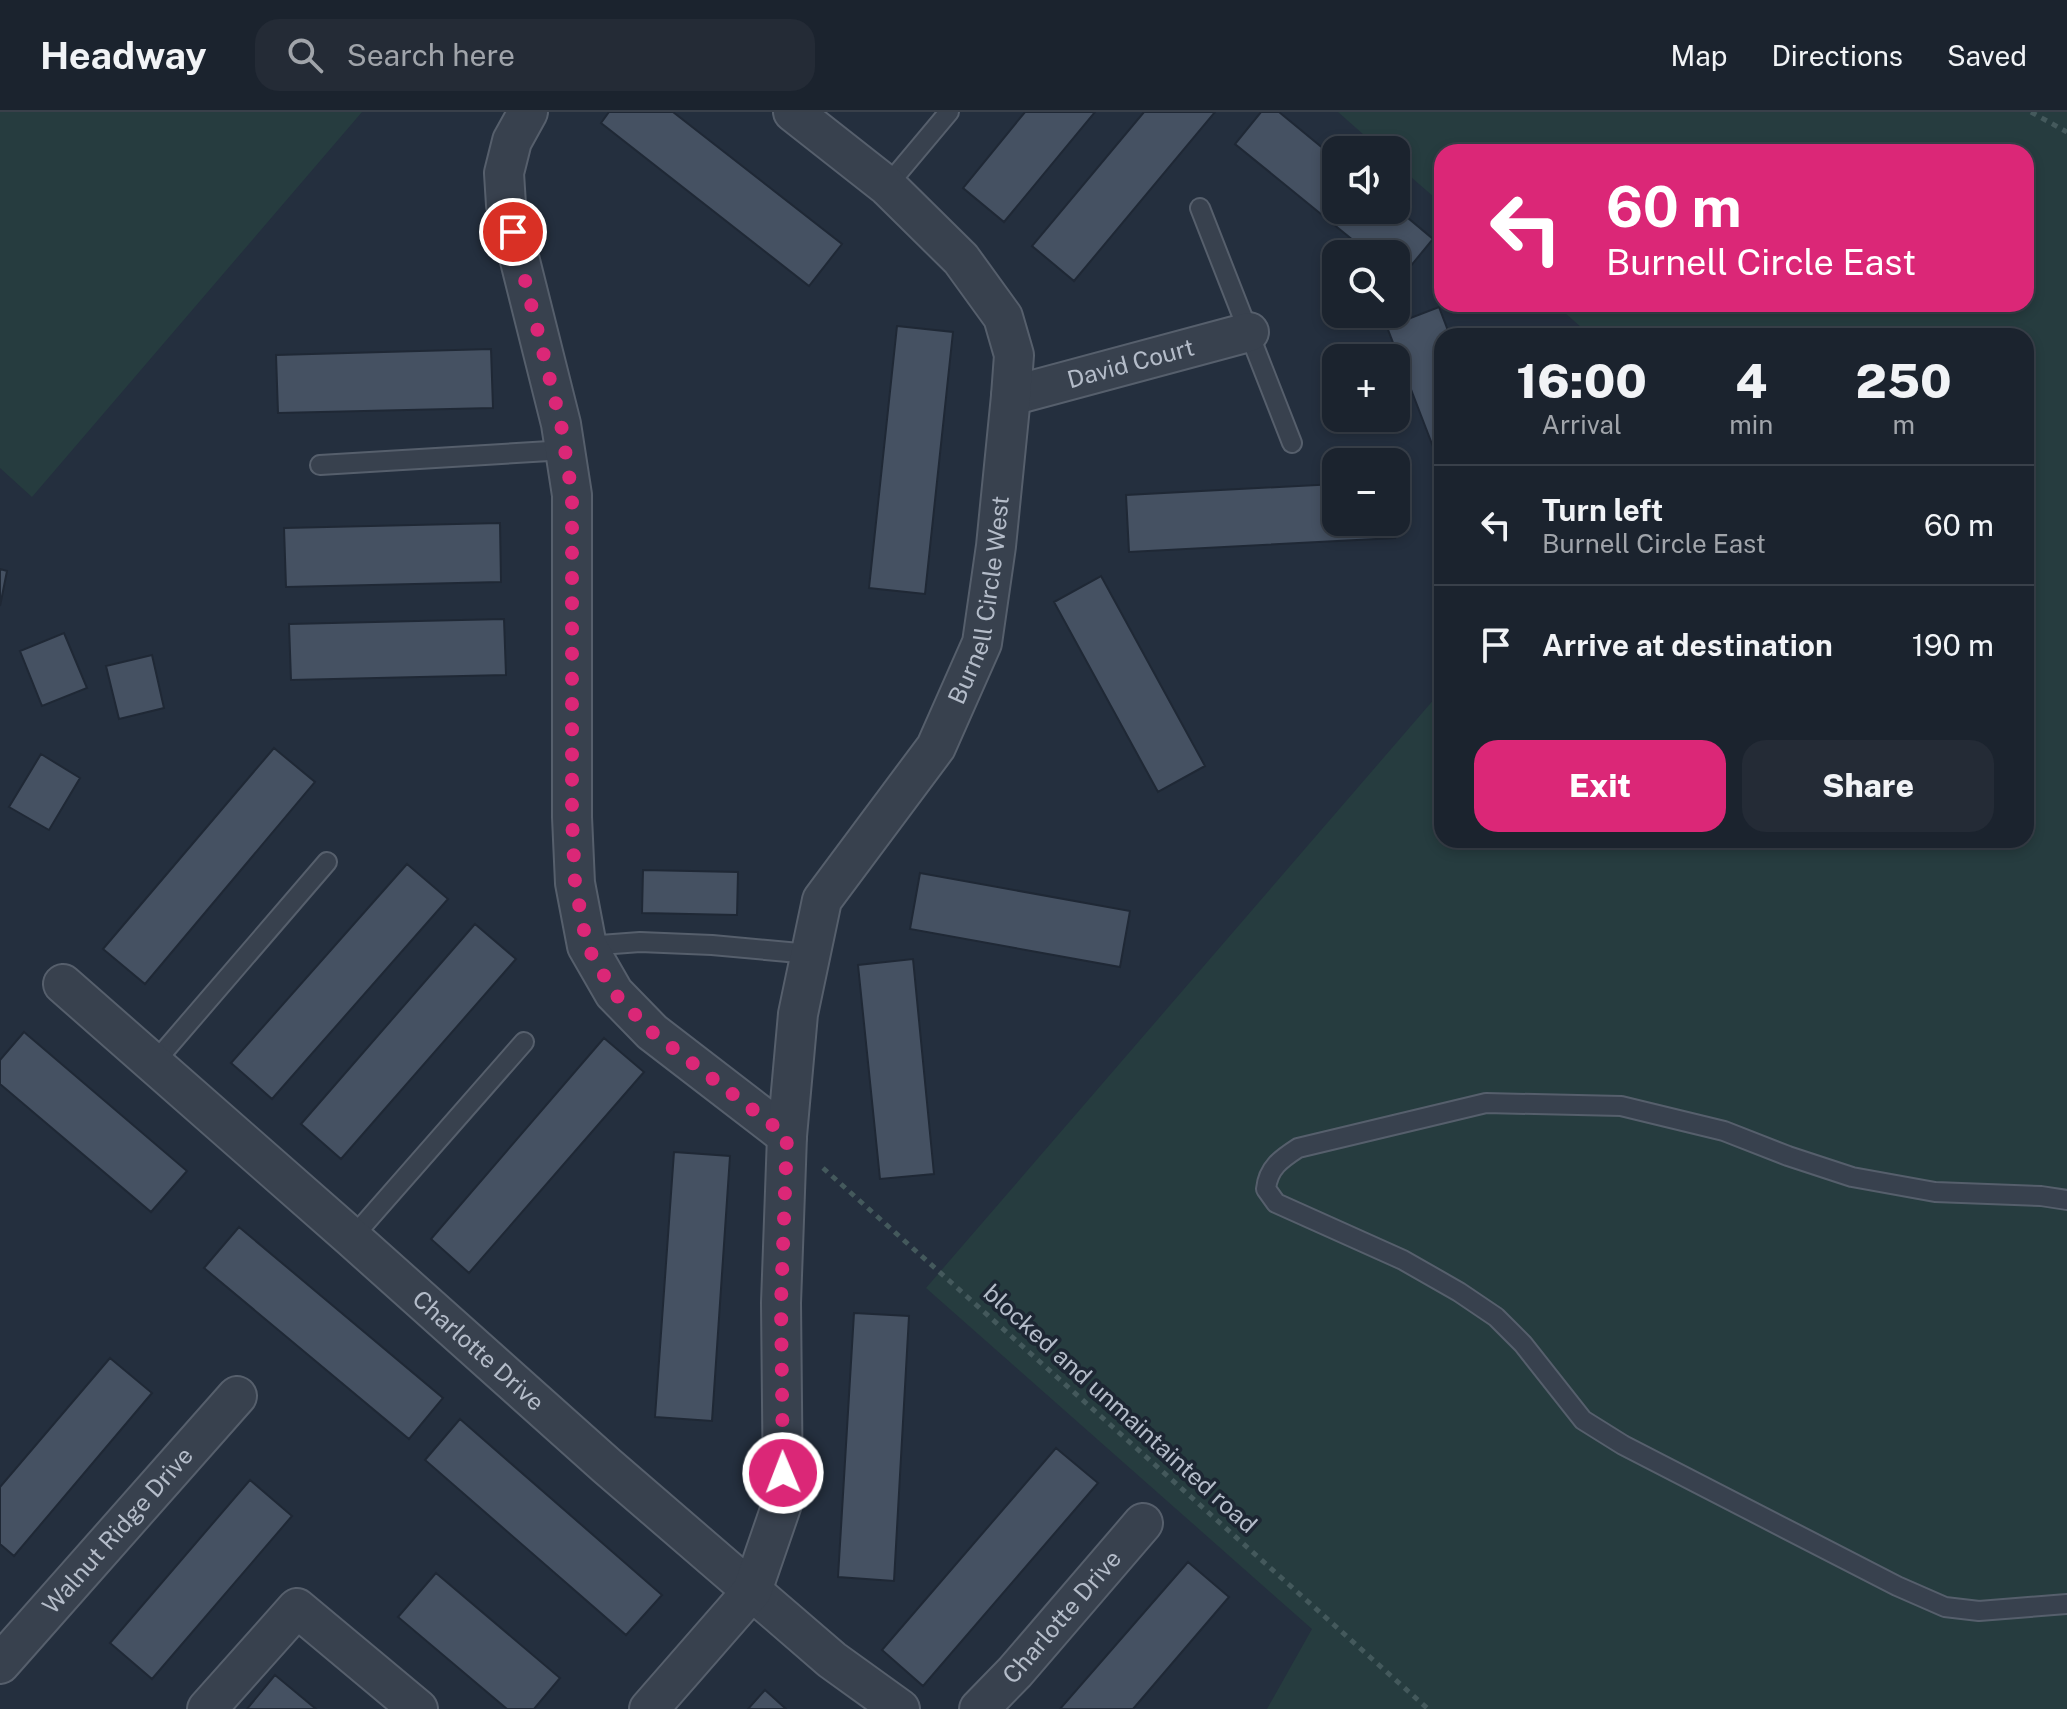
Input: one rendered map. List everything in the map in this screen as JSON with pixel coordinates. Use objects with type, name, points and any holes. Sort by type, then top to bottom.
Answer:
[{"type":"street","points":[[528,112],[512,141],[504,173],[506,205],[561,424],[572,495],[572,817],[575,883],[587,946],[614,993],[652,1032],[787,1136]]},
{"type":"street","name":"Burnell Circle West","points":[[752,1591],[783,1501],[781,1303],[787,1136],[798,1014],[810,954],[822,900],[936,747],[982,643],[996,546],[1014,355],[1003,317],[961,259],[887,186],[793,112]]},
{"type":"street","name":"David Court","points":[[1011,396],[1249,332]]},
{"type":"street","name":"Charlotte Drive","points":[[63,984],[607,1466],[832,1660],[900,1709]]},
{"type":"street","name":"Walnut Ridge Drive","points":[[0,1664],[237,1396]]},
{"type":"street","name":"Charlotte Drive","points":[[979,1709],[1015,1672],[1143,1523]]},
{"type":"street","points":[[649,1709],[752,1591]]},
{"type":"street","points":[[207,1709],[297,1608],[418,1709]]},
{"type":"lane","points":[[887,186],[949,112]]},
{"type":"lane","points":[[1200,208],[1292,443]]},
{"type":"lane","points":[[320,465],[566,450]]},
{"type":"lane","points":[[154,1063],[327,862]]},
{"type":"lane","points":[[587,946],[640,942],[810,954]]},
{"type":"lane","points":[[352,1238],[524,1042]]},
{"type":"lane","points":[[2067,1200],[2041,1196],[1935,1192],[1852,1177],[1724,1131],[1621,1106],[1486,1103],[1298,1148],[1283,1158],[1267,1176],[1266,1189],[1276,1203],[1403,1260],[1496,1317],[1523,1344],[1583,1420],[1636,1452],[1897,1586],[1945,1607],[1979,1611],[2067,1604]]},
{"type":"path","points":[[2031,112],[2067,132]]},
{"type":"path","name":"blocked and unmaintainted road","points":[[787,1136],[1428,1709]]},
{"type":"green space","points":[[0,112],[362,112],[32,497],[0,468]]},
{"type":"green space","points":[[1338,112],[2067,112],[2067,1709],[1267,1709],[1312,1629],[926,1288],[1434,699],[1434,848],[2034,848],[2034,328],[1582,328],[1564,312],[2034,312],[2034,144],[1434,144],[1434,197],[1410,176],[1410,136],[1365,136]]},
{"type":"building","points":[[609,112],[673,112],[842,244],[809,286],[601,123]]},
{"type":"building","points":[[1025,112],[1095,112],[1004,222],[963,188]]},
{"type":"building","points":[[1144,112],[1215,112],[1074,281],[1032,246]]},
{"type":"building","points":[[1261,112],[1279,112],[1322,147],[1322,215],[1235,144]]},
{"type":"building","points":[[1410,220],[1433,239],[1410,267],[1410,240],[1353,240],[1333,224],[1410,224]]},
{"type":"building","points":[[1434,309],[1434,312],[1441,312],[1447,328],[1434,328],[1434,449],[1410,387],[1410,344],[1394,344],[1387,328],[1410,328],[1410,318]]},
{"type":"building","points":[[897,326],[953,332],[925,594],[869,588]]},
{"type":"building","points":[[491,349],[493,408],[278,413],[276,355]]},
{"type":"building","points":[[1322,485],[1322,536],[1395,538],[1129,552],[1126,495]]},
{"type":"building","points":[[500,523],[501,582],[286,587],[284,528]]},
{"type":"building","points":[[0,569],[7,571],[0,606]]},
{"type":"building","points":[[1101,576],[1205,766],[1158,792],[1054,602]]},
{"type":"building","points":[[504,619],[506,675],[291,680],[289,624]]},
{"type":"building","points":[[64,633],[87,688],[42,706],[20,651]]},
{"type":"building","points":[[152,655],[164,708],[119,719],[106,666]]},
{"type":"building","points":[[274,748],[315,782],[145,984],[103,949]]},
{"type":"building","points":[[41,754],[80,778],[49,830],[9,807]]},
{"type":"building","points":[[407,864],[448,899],[272,1099],[231,1063]]},
{"type":"building","points":[[643,870],[738,872],[737,915],[642,913]]},
{"type":"building","points":[[920,873],[1130,911],[1120,967],[910,929]]},
{"type":"building","points":[[475,924],[516,959],[341,1159],[301,1124]]},
{"type":"building","points":[[913,959],[934,1174],[880,1179],[858,965]]},
{"type":"building","points":[[24,1032],[187,1171],[151,1212],[0,1084],[0,1060]]},
{"type":"building","points":[[604,1038],[644,1072],[469,1273],[431,1239]]},
{"type":"building","points":[[674,1152],[730,1156],[712,1421],[655,1417]]},
{"type":"building","points":[[239,1227],[443,1398],[409,1439],[204,1268]]},
{"type":"building","points":[[854,1313],[909,1316],[894,1581],[838,1577]]},
{"type":"building","points":[[110,1358],[152,1393],[14,1556],[0,1544],[0,1487]]},
{"type":"building","points":[[460,1419],[662,1595],[626,1635],[425,1460]]},
{"type":"building","points":[[1056,1448],[1098,1483],[923,1686],[882,1650]]},
{"type":"building","points":[[250,1480],[292,1516],[152,1679],[110,1643]]},
{"type":"building","points":[[1188,1562],[1229,1597],[1133,1709],[1060,1709]]},
{"type":"building","points":[[436,1573],[560,1678],[534,1709],[507,1709],[398,1617]]},
{"type":"building","points":[[275,1675],[316,1709],[247,1709]]},
{"type":"building","points":[[765,1690],[786,1709],[748,1709]]},
{"type":"route","points":[[513,232],[561,424],[572,495],[572,817],[575,883],[587,946],[614,993],[652,1032],[787,1136],[781,1303],[783,1473]]}]
